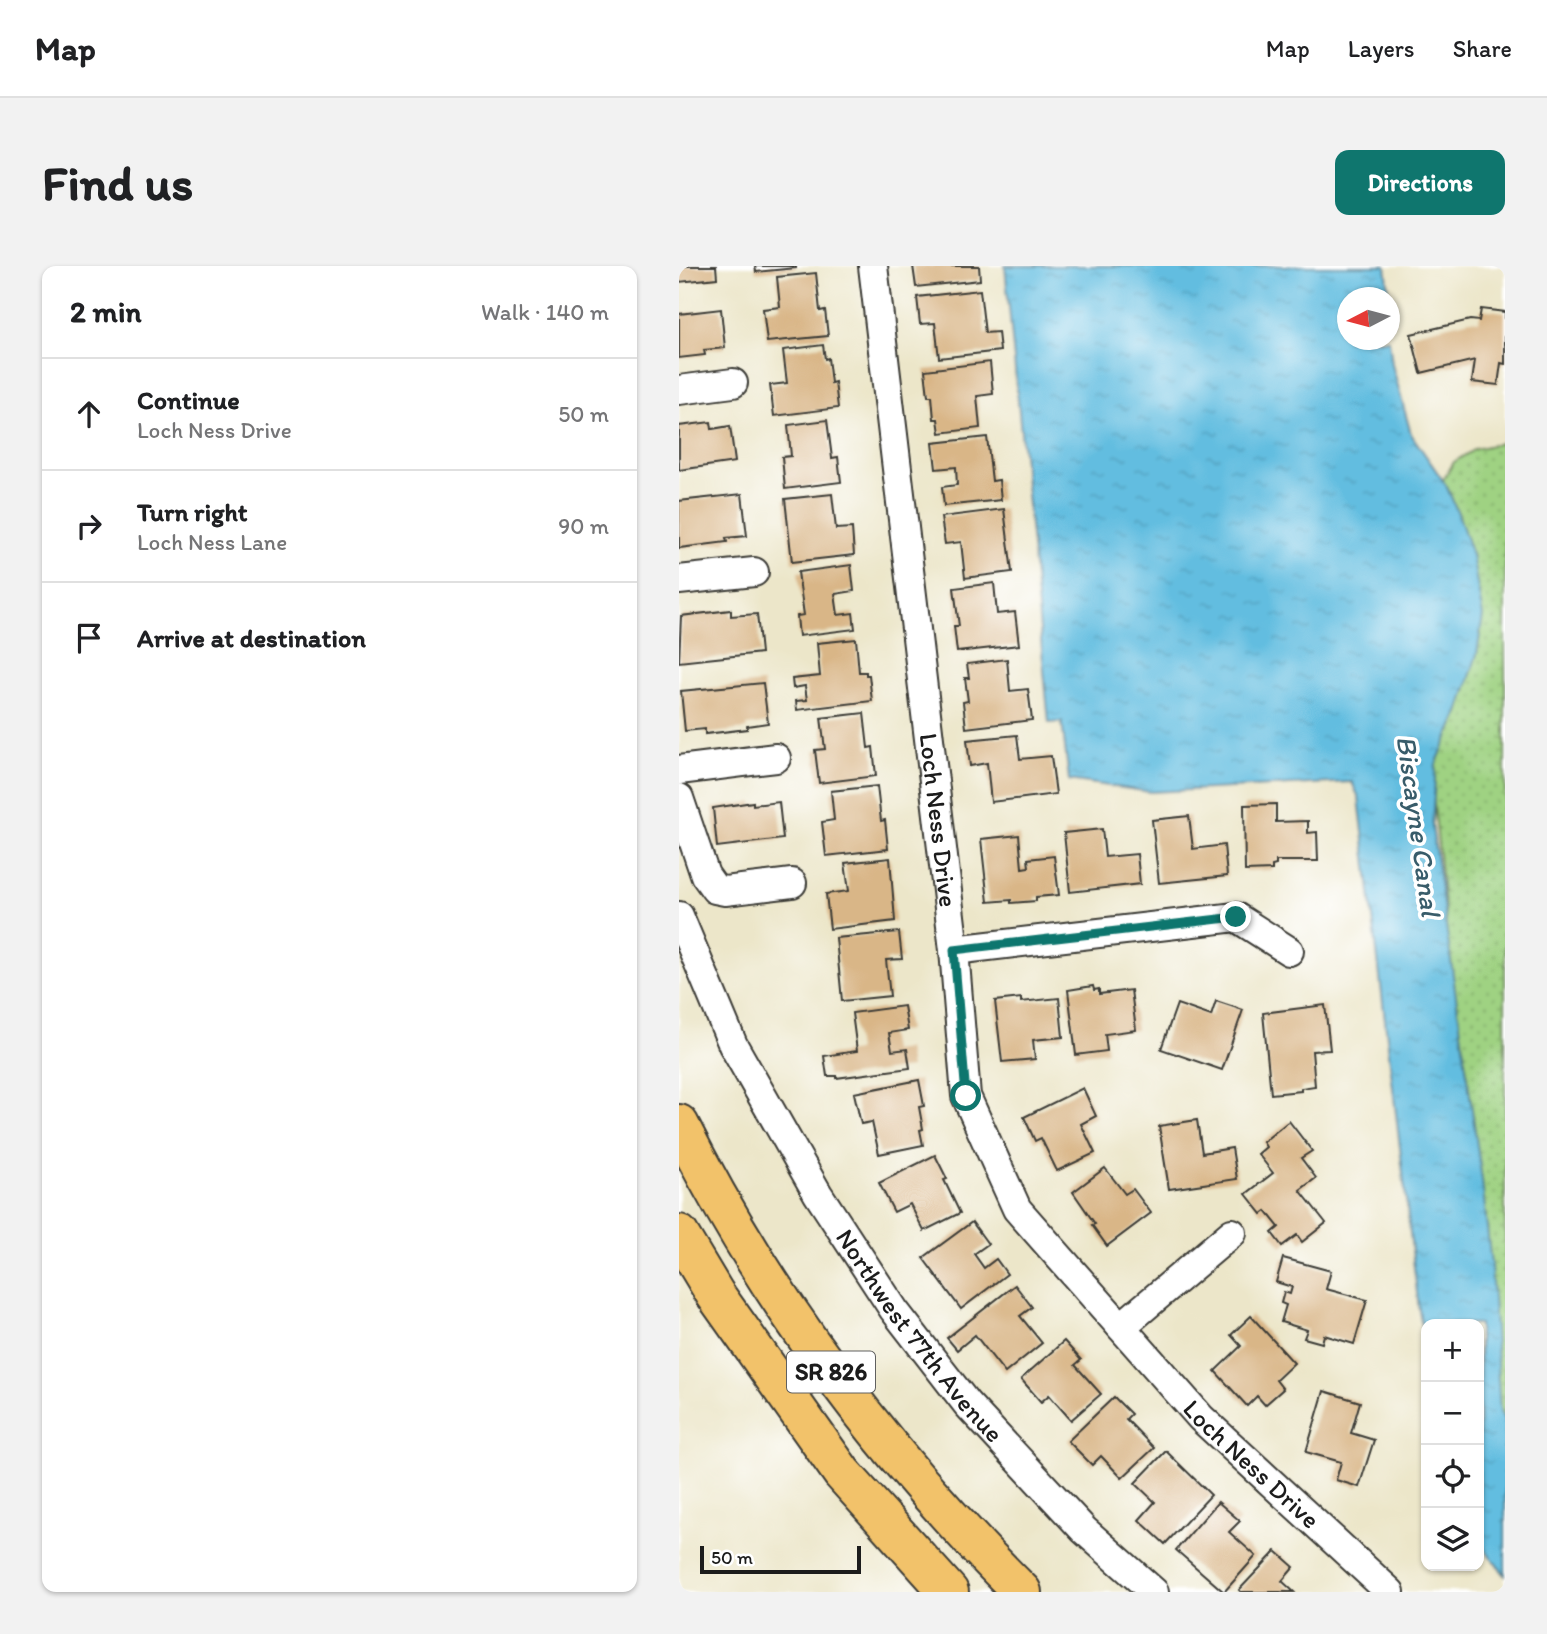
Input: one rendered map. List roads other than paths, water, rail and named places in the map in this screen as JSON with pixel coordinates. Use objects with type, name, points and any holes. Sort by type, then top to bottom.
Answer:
[{"type":"highway","name":"SR 826","points":[[679,1124],[701,1168],[798,1327],[875,1430],[969,1540],[1022,1592]]},
{"type":"highway","name":"SR 826","points":[[679,1234],[715,1294],[842,1472],[949,1592]]},
{"type":"street","name":"Loch Ness Drive","points":[[873,266],[954,950],[966,1096],[1017,1209],[1201,1418],[1390,1592]]},
{"type":"street","points":[[679,390],[733,383]]},
{"type":"street","points":[[679,580],[754,572]]},
{"type":"street","points":[[679,770],[776,758]]},
{"type":"street","points":[[679,798],[705,875],[715,889],[725,891],[792,883]]},
{"type":"street","name":"Northwest 77th Avenue","points":[[679,916],[733,1045],[818,1194],[902,1320],[976,1413],[1084,1530],[1154,1592]]},
{"type":"street","points":[[954,950],[1236,917],[1289,951]]},
{"type":"street","points":[[1121,1327],[1232,1233]]},
{"type":"water","name":"Biscayne Canal","points":[[1005,266],[1386,266],[1388,287],[1337,287],[1337,350],[1390,350],[1411,434],[1446,485],[1458,513],[1472,555],[1483,616],[1477,654],[1459,713],[1436,764],[1432,826],[1482,1180],[1491,1265],[1500,1412],[1505,1421],[1505,1575],[1484,1548],[1484,1319],[1421,1319],[1421,1323],[1359,798],[1352,782],[1150,792],[1069,780],[1062,722],[1049,723]]}]
